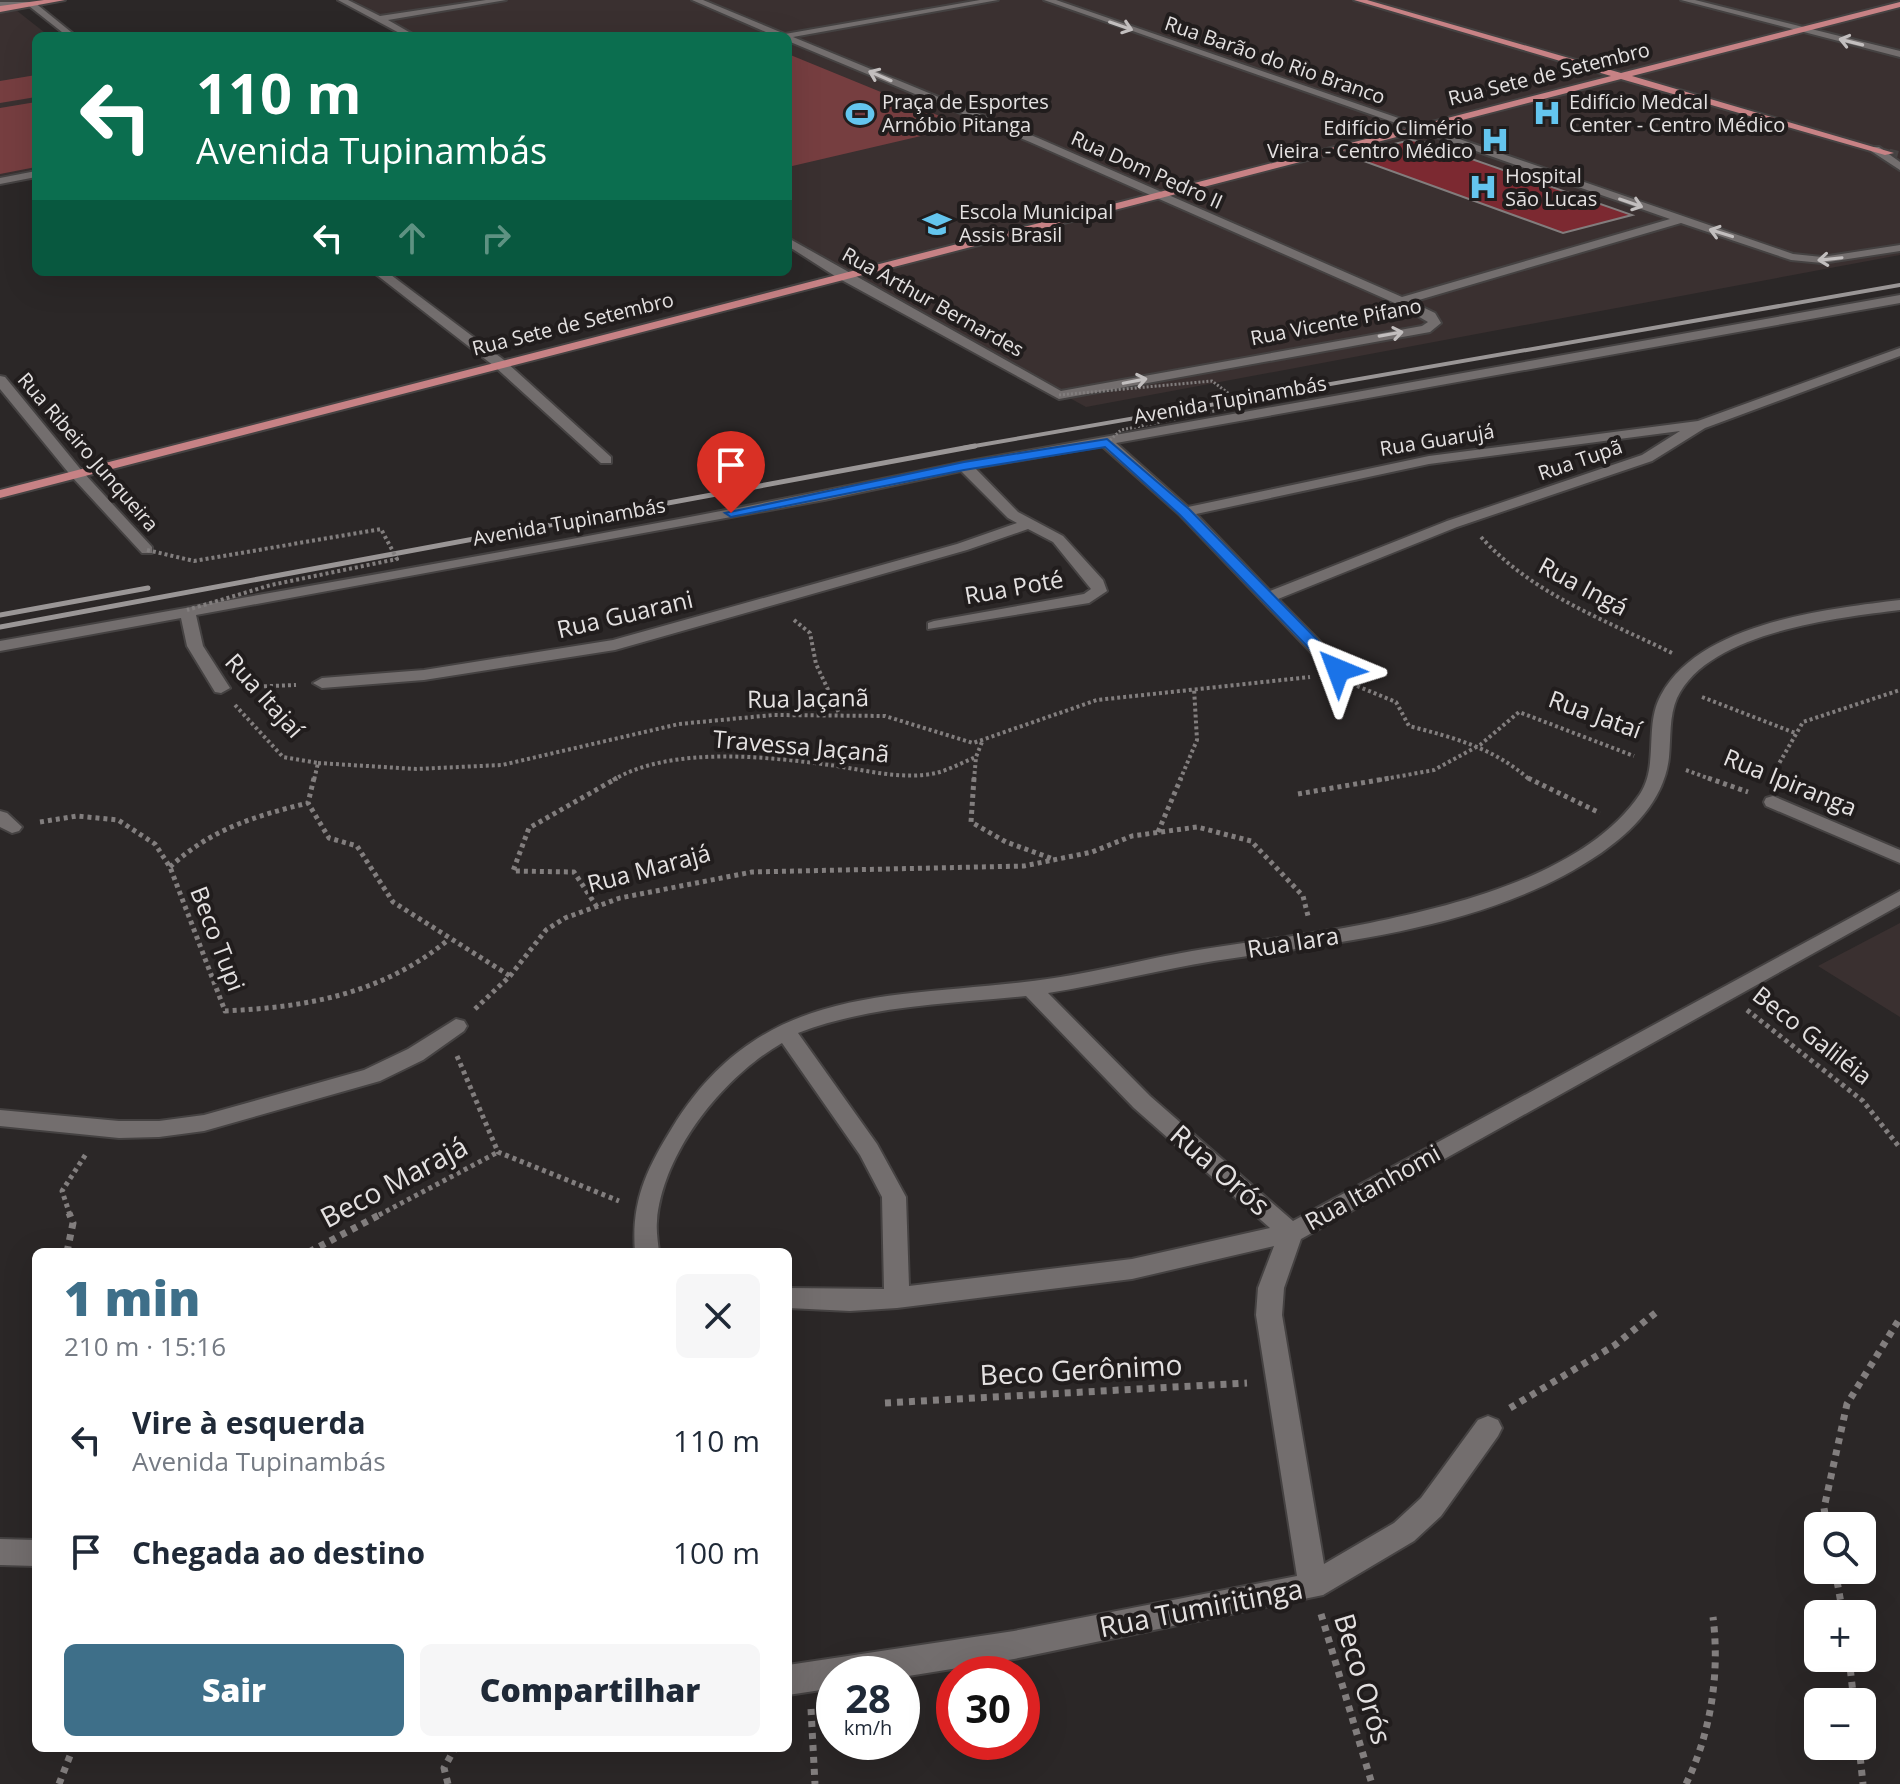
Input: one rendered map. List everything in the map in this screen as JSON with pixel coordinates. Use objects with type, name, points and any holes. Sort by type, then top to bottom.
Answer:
[{"type":"main road","points":[[0,7],[61,0]]},
{"type":"main road","points":[[1358,0],[1895,153]]},
{"type":"main road","points":[[1378,0],[1846,136],[1875,149]]},
{"type":"main road","name":"Rua Sete de Setembro","points":[[0,494],[1900,4]]},
{"type":"street","points":[[342,0],[404,32]]},
{"type":"street","points":[[380,19],[502,0]]},
{"type":"street","name":"Rua Dom Pedro II","points":[[696,0],[773,32]]},
{"type":"street","points":[[792,36],[994,0]]},
{"type":"street","name":"Rua Barão do Rio Branco","points":[[1048,0],[1679,220],[1762,246],[1812,260],[1900,248]]},
{"type":"street","points":[[1685,0],[1900,54]]},
{"type":"street","points":[[34,2],[68,32]]},
{"type":"street","name":"Rua Dom Pedro II","points":[[792,40],[1158,194],[1401,301]]},
{"type":"street","points":[[1875,149],[1900,167]]},
{"type":"street","points":[[0,181],[32,175]]},
{"type":"street","name":"Rua Vicente Pifano","points":[[1401,301],[1679,220]]},
{"type":"street","name":"Rua Arthur Bernardes","points":[[792,244],[842,275],[1059,395]]},
{"type":"street","points":[[384,276],[499,363],[606,460]]},
{"type":"street","name":"Avenida Tupinambás","points":[[0,646],[824,496],[964,466],[1898,300]]},
{"type":"street","name":"Rua Vicente Pifano","points":[[1059,395],[1433,326],[1435,319],[1401,301]]},
{"type":"street","name":"Rua Tupã","points":[[1269,597],[1468,519],[1647,458],[1700,425],[1900,352]]},
{"type":"street","name":"Rua Ribeiro Junqueira","points":[[0,380],[77,474],[147,550]]},
{"type":"street","name":"Rua Guarujá","points":[[1185,512],[1429,460],[1700,425]]},
{"type":"street","points":[[1107,443],[1185,512],[1338,670]]},
{"type":"street","points":[[964,466],[1013,515],[1028,524]]},
{"type":"street","name":"Rua Poté","points":[[934,626],[1089,598],[1099,591],[1097,583],[1058,539],[1028,524]]},
{"type":"street","name":"Rua Guarani","points":[[322,683],[424,675],[615,645],[962,547],[1028,524]]},
{"type":"street","name":"Rua Iara","points":[[645,1212],[664,1156],[696,1112],[725,1078],[785,1031],[832,1013],[1031,988],[1313,940],[1369,930],[1503,897],[1566,864],[1623,823],[1652,791],[1669,697],[1698,666],[1741,640],[1794,620],[1900,605]]},
{"type":"street","name":"Rua Itajaí","points":[[187,610],[195,646],[221,688]]},
{"type":"street","name":"Rua Ipiranga","points":[[1773,802],[1900,857]]},
{"type":"street","name":"Rua Itanhomi","points":[[792,1298],[850,1301],[897,1298],[1132,1269],[1291,1233],[1900,897]]},
{"type":"street","name":"Rua Orós","points":[[1031,988],[1142,1102],[1291,1233],[1271,1288],[1269,1315],[1313,1586]]},
{"type":"street","points":[[0,1118],[110,1129],[159,1129],[213,1123],[335,1088],[401,1064],[452,1029]]},
{"type":"street","points":[[785,1031],[869,1150],[894,1197],[897,1298]]},
{"type":"street","points":[[645,1212],[642,1234],[646,1248]]},
{"type":"street","name":"Rua Tumiritinga","points":[[920,1660],[1014,1645],[1313,1586],[1404,1532],[1431,1507],[1488,1428]]},
{"type":"street","points":[[0,1552],[32,1553]]},
{"type":"path","points":[[1059,395],[1212,381],[1244,405],[1121,430],[1107,443]]},
{"type":"path","name":"Rua Ingá","points":[[1468,519],[1493,553],[1528,580],[1698,666]]},
{"type":"path","points":[[147,550],[194,561],[381,529],[397,559],[271,585],[187,610]]},
{"type":"path","points":[[803,628],[810,633],[816,664],[839,713]]},
{"type":"path","points":[[1338,670],[1365,692],[1396,702],[1409,726],[1480,745],[1511,763],[1534,783],[1623,823]]},
{"type":"path","name":"Rua Jaçanã","points":[[318,763],[416,769],[488,766],[679,724],[839,713],[885,716],[964,742],[982,741],[1097,700],[1194,688],[1293,681],[1338,670]]},
{"type":"path","points":[[221,688],[322,683]]},
{"type":"path","points":[[1677,687],[1795,733]]},
{"type":"path","name":"Rua Itajaí","points":[[221,688],[283,757],[318,763],[308,803]]},
{"type":"path","points":[[1157,833],[1197,740],[1194,688]]},
{"type":"path","points":[[1773,802],[1777,767],[1803,722],[1900,690]]},
{"type":"path","name":"Rua Jataí","points":[[1298,794],[1434,770],[1480,745],[1519,712],[1623,755],[1660,760]]},
{"type":"path","points":[[982,741],[976,757],[971,822],[1006,842],[1059,861]]},
{"type":"path","name":"Travessa Jaçanã","points":[[597,907],[574,872],[513,871],[529,828],[632,769],[700,756],[828,765],[890,774],[935,773],[976,757]]},
{"type":"path","name":"Rua Ipiranga","points":[[1660,760],[1773,802]]},
{"type":"path","points":[[170,867],[193,843],[234,822],[308,803],[329,838],[357,846],[393,902],[448,940],[510,976]]},
{"type":"path","name":"Beco Tupi","points":[[6,822],[77,816],[118,820],[155,844],[170,867],[225,1011],[295,1009],[375,987],[432,955],[448,940]]},
{"type":"path","name":"Rua Marajá","points":[[452,1029],[510,976],[546,930],[565,918],[676,884],[752,872],[986,868],[1059,861],[1132,836],[1197,827],[1251,841],[1303,896],[1313,940]]},
{"type":"path","name":"Beco Galiléia","points":[[1727,995],[1863,1101],[1900,1148]]},
{"type":"path","name":"Beco Marajá","points":[[452,1029],[498,1152],[645,1212]]},
{"type":"path","points":[[68,1248],[73,1223],[62,1191],[81,1160],[110,1129]]},
{"type":"path","name":"Beco Marajá","points":[[317,1248],[498,1152]]},
{"type":"path","points":[[1488,1428],[1513,1406],[1615,1345],[1659,1310]]},
{"type":"path","points":[[1825,1512],[1847,1404],[1900,1318]]},
{"type":"path","name":"Beco Gerônimo","points":[[885,1403],[1280,1381]]},
{"type":"path","name":"Beco Orós","points":[[1313,1586],[1372,1784]]},
{"type":"path","points":[[1686,1784],[1699,1760],[1719,1647],[1713,1617]]},
{"type":"path","points":[[815,1784],[816,1730]]},
{"type":"path","points":[[59,1784],[71,1752]]},
{"type":"path","points":[[448,1784],[444,1768],[453,1752]]},
{"type":"path","points":[[1860,1760],[1863,1784]]},
{"type":"shaded area","points":[[353,0],[1900,0],[1900,255],[1086,407],[792,244],[792,32],[411,32]]},
{"type":"shaded area","points":[[16,10],[44,32],[32,32],[32,170],[0,176],[0,13]]},
{"type":"shaded area","name":"Praça de Esportes Arnóbio Pitanga","points":[[792,56],[964,126],[792,166]]},
{"type":"shaded area","points":[[32,76],[32,98],[0,103],[0,81]]},
{"type":"shaded area","points":[[32,103],[32,168],[0,174],[0,108]]},
{"type":"shaded area","points":[[1900,923],[1900,1017],[1818,966]]},
{"type":"building","name":"Hospital São Lucas","points":[[1411,140],[1632,215],[1563,233],[1347,155]]},
{"type":"tunnel","points":[[1889,153],[1900,156]]},
{"type":"railway","points":[[963,448],[1900,285]]},
{"type":"railway","points":[[0,627],[975,446]]},
{"type":"railway","points":[[0,615],[148,588]]},
{"type":"place","name":"Edifício Medcal Center - Centro Médico","points":[[1547,113]]},
{"type":"place","name":"Praça de Esportes Arnóbio Pitanga","points":[[860,114]]},
{"type":"place","name":"Edifício Climério Vieira - Centro Médico","points":[[1495,140]]},
{"type":"place","name":"Hospital São Lucas","points":[[1483,187]]},
{"type":"place","name":"Escola Municipal Assis Brasil","points":[[937,224]]},
{"type":"route","points":[[731,513],[964,466],[1107,443],[1185,512],[1338,670]]}]
